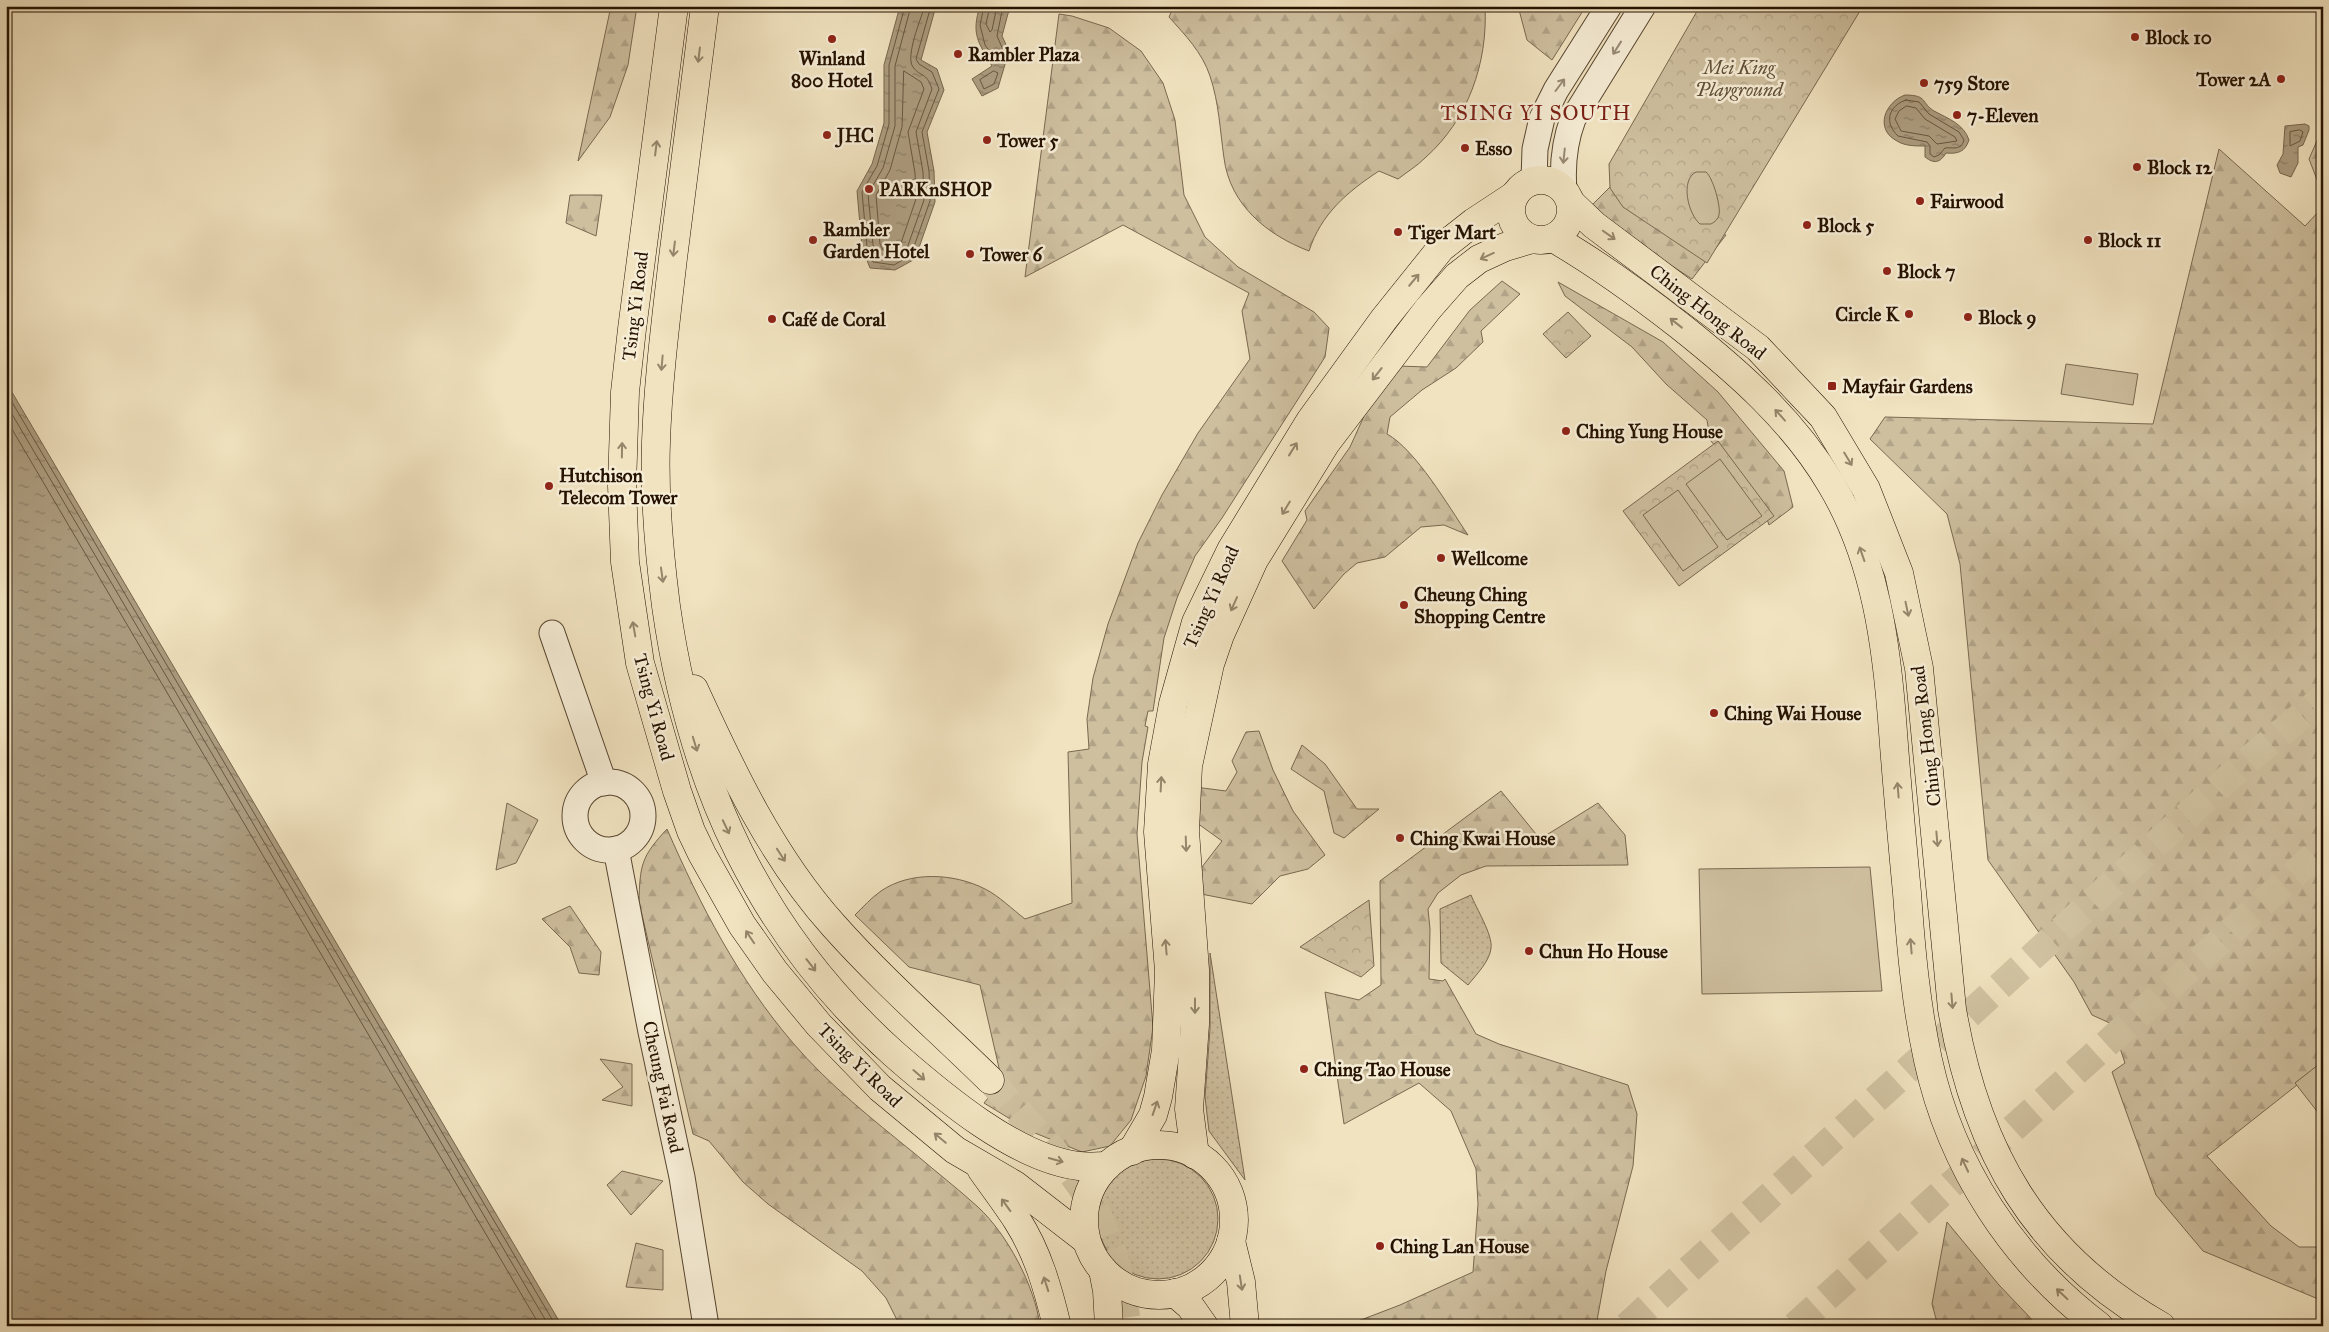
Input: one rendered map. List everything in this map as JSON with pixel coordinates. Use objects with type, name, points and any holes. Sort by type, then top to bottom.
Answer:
[{"type":"main road","name":"Tsing Yi Road","points":[[674,6],[632,330],[622,441],[624,562],[640,662],[677,792],[691,831],[728,902],[757,947],[795,997],[880,1088],[955,1150],[1015,1185],[1086,1240]]},
{"type":"main road","name":"Tsing Yi Road","points":[[705,6],[666,315],[656,441],[657,527],[669,628],[675,664],[696,748],[717,807],[766,903],[801,952],[843,1004],[882,1043],[942,1095],[1018,1145],[1053,1160],[1079,1166],[1107,1166]]},
{"type":"main road","points":[[1546,180],[1556,183],[1568,197],[1570,220],[1566,227],[1543,238],[1524,235],[1514,223],[1511,209],[1524,188],[1546,180]]},
{"type":"main road","name":"Tsing Yi Road","points":[[1132,1150],[1153,1115],[1158,1098],[1166,1050],[1169,971],[1158,832],[1162,764],[1173,704],[1196,622],[1231,550],[1310,421],[1384,319],[1442,248],[1474,222],[1524,188]]},
{"type":"main road","name":"Ching Hong Road","points":[[1568,197],[1594,225],[1758,348],[1823,417],[1866,489],[1899,573],[1919,668],[1952,1009],[1958,1044],[1981,1121],[1998,1163],[2046,1234],[2080,1270],[2128,1307],[2161,1326]]},
{"type":"main road","name":"Tsing Yi Road","points":[[1196,1155],[1189,1109],[1195,1024],[1195,970],[1185,831],[1187,775],[1206,682],[1220,635],[1254,560],[1326,443],[1415,325],[1457,276],[1479,259],[1505,247],[1543,238]]},
{"type":"main road","name":"Ching Hong Road","points":[[1543,238],[1633,289],[1715,353],[1762,395],[1804,443],[1832,485],[1844,508],[1854,531],[1873,592],[1885,649],[1912,954],[1928,1062],[1938,1099],[1954,1143],[1970,1177],[2011,1240],[2060,1293],[2099,1326]]},
{"type":"main road","points":[[669,628],[681,661],[730,768],[756,816],[821,910],[895,990],[990,1080]]},
{"type":"main road","points":[[1152,1146],[1166,1146],[1182,1149],[1196,1155],[1216,1172],[1230,1198],[1233,1226],[1231,1241],[1223,1259],[1210,1274],[1194,1286],[1175,1293],[1158,1295],[1142,1293],[1126,1288],[1103,1270],[1093,1256],[1086,1240],[1083,1222],[1086,1201],[1095,1182],[1107,1166],[1132,1150],[1152,1146]]},
{"type":"main road","points":[[980,1166],[1017,1220],[1030,1245],[1045,1280],[1056,1326]]},
{"type":"main road","points":[[1231,1241],[1241,1282],[1245,1326]]},
{"type":"main road","points":[[1103,1270],[1107,1291],[1109,1326]]},
{"type":"main road","points":[[1175,1293],[1190,1306],[1204,1326]]},
{"type":"street","points":[[1524,188],[1542,118],[1556,90],[1609,6]]},
{"type":"street","points":[[1568,197],[1563,161],[1568,133],[1573,120],[1643,6]]},
{"type":"street","points":[[552,633],[604,783]]},
{"type":"street","points":[[604,783],[619,784],[632,791],[641,803],[642,827],[636,838],[616,850],[604,850],[593,846],[577,828],[575,817],[580,800],[592,787],[604,783]]},
{"type":"street","name":"Cheung Fai Road","points":[[616,850],[651,1032],[682,1177],[706,1326]]},
{"type":"green space","points":[[611,6],[637,6],[628,65],[610,117],[578,161]]},
{"type":"green space","points":[[1174,6],[1485,6],[1483,48],[1479,69],[1464,108],[1440,143],[1422,161],[1398,179],[1379,171],[1356,187],[1328,215],[1320,226],[1309,251],[1265,227],[1242,204],[1234,190],[1224,158],[1217,106],[1210,76],[1198,52],[1169,17]]},
{"type":"green space","points":[[1518,6],[1586,6],[1552,60],[1527,40]]},
{"type":"green space","name":"Mei King Playground","points":[[1700,6],[1863,6],[1707,263],[1623,207],[1610,188],[1609,164]]},
{"type":"green space","points":[[1059,14],[1072,16],[1109,28],[1141,51],[1163,83],[1175,120],[1184,195],[1205,237],[1238,267],[1314,312],[1329,328],[1325,357],[1222,518],[1195,556],[1177,598],[1164,638],[1153,711],[1148,711],[1145,726],[1148,727],[1142,762],[1137,834],[1153,1027],[1146,1076],[1131,1120],[1110,1146],[1082,1152],[1030,1131],[984,1103],[1002,1081],[980,985],[909,967],[855,915],[881,891],[905,880],[932,876],[960,880],[985,889],[1025,919],[1072,903],[1068,752],[1089,749],[1087,719],[1093,678],[1108,624],[1138,543],[1162,495],[1198,433],[1250,359],[1242,311],[1249,293],[1123,225],[1025,277]]},
{"type":"green space","points":[[2323,127],[2323,195],[2309,159]]},
{"type":"green space","points":[[2219,149],[2305,226],[2323,207],[2323,1062],[2295,1083],[2297,1085],[2207,1156],[2271,1226],[2299,1247],[2323,1247],[2323,1301],[2203,1251],[2156,1195],[2112,1072],[2125,1063],[2112,1024],[2092,1015],[2074,982],[1988,860],[1960,564],[1947,514],[1870,439],[1885,417],[2153,424]]},
{"type":"green space","points":[[1696,172],[1706,172],[1709,175],[1716,192],[1719,215],[1711,224],[1700,224],[1689,205],[1688,182]]},
{"type":"green space","points":[[1611,186],[1667,228],[1726,235],[1692,279],[1600,219],[1592,205]]},
{"type":"green space","points":[[570,195],[602,195],[596,236],[566,223]]},
{"type":"green space","points":[[1502,281],[1520,294],[1481,331],[1483,342],[1456,368],[1422,390],[1390,417],[1387,434],[1398,442],[1420,466],[1468,535],[1444,525],[1421,527],[1385,557],[1357,563],[1344,574],[1314,609],[1282,561],[1307,520],[1305,511],[1350,447],[1365,414],[1398,366],[1427,367],[1470,310]]},
{"type":"green space","points":[[1558,282],[1663,342],[1718,392],[1784,471],[1793,507],[1769,525],[1765,513],[1732,465],[1710,440],[1707,420],[1666,384],[1632,347],[1565,296]]},
{"type":"green space","points":[[1568,312],[1591,336],[1566,358],[1543,334]]},
{"type":"green space","points":[[2066,364],[2138,374],[2133,405],[2061,394]]},
{"type":"green space","points":[[1718,441],[1774,516],[1679,586],[1623,511]]},
{"type":"green space","points":[[1720,459],[1762,516],[1727,540],[1686,484]]},
{"type":"green space","points":[[1678,490],[1718,547],[1683,571],[1643,515]]},
{"type":"green space","points":[[1259,731],[1273,770],[1293,811],[1325,855],[1308,869],[1280,876],[1252,904],[1201,894],[1195,876],[1222,841],[1197,823],[1195,787],[1226,791],[1237,772],[1232,761],[1246,732]]},
{"type":"green space","points":[[1302,745],[1325,764],[1357,809],[1379,809],[1344,838],[1334,833],[1324,791],[1291,769]]},
{"type":"green space","points":[[1501,791],[1540,839],[1598,803],[1625,835],[1628,865],[1486,866],[1461,875],[1438,893],[1428,909],[1430,929],[1429,979],[1443,981],[1445,979],[1476,1034],[1499,1044],[1628,1085],[1637,1114],[1633,1166],[1606,1271],[1596,1326],[1345,1326],[1400,1305],[1473,1272],[1478,1204],[1476,1169],[1451,1111],[1419,1083],[1344,1124],[1325,992],[1359,1000],[1381,985],[1380,881]]},
{"type":"green space","points":[[507,803],[538,820],[516,863],[496,870]]},
{"type":"green space","points":[[667,829],[693,886],[722,941],[773,1019],[793,1043],[836,1087],[989,1218],[1009,1246],[1026,1278],[1040,1326],[900,1326],[886,1298],[862,1271],[768,1204],[743,1182],[709,1141],[693,1134],[639,902],[641,870],[644,862],[652,847]]},
{"type":"green space","points":[[1870,867],[1882,991],[1702,994],[1699,869]]},
{"type":"green space","points":[[1471,895],[1487,929],[1491,948],[1485,963],[1468,985],[1441,963],[1440,909]]},
{"type":"green space","points":[[1369,900],[1374,966],[1361,977],[1300,947]]},
{"type":"green space","points":[[570,906],[601,952],[599,975],[579,973],[570,947],[542,919]]},
{"type":"green space","points":[[1210,953],[1245,1180],[1209,1131],[1205,1097],[1210,1029]]},
{"type":"green space","points":[[600,1059],[632,1064],[632,1106],[602,1100],[623,1087]]},
{"type":"green space","points":[[2323,1061],[2323,1119],[2295,1083]]},
{"type":"green space","points":[[1158,1159],[1170,1160],[1181,1164],[1191,1169],[1200,1177],[1208,1186],[1213,1196],[1217,1207],[1217,1231],[1213,1242],[1208,1252],[1200,1261],[1191,1269],[1181,1274],[1170,1278],[1158,1279],[1146,1278],[1135,1274],[1125,1269],[1116,1261],[1108,1252],[1103,1242],[1099,1231],[1098,1219],[1099,1207],[1103,1196],[1108,1186],[1116,1177],[1125,1169],[1135,1164],[1146,1160]]},
{"type":"green space","points":[[622,1171],[663,1181],[631,1215],[607,1185]]},
{"type":"green space","points":[[1947,1222],[1999,1285],[2038,1326],[1938,1326],[1932,1304]]},
{"type":"green space","points":[[636,1243],[663,1250],[663,1290],[626,1287]]},
{"type":"water","points":[[900,6],[936,6],[921,60],[937,69],[944,90],[927,132],[934,171],[935,202],[915,259],[895,270],[870,268],[862,248],[857,191],[872,164],[884,123],[884,65]]},
{"type":"water","points":[[980,6],[1007,6],[1009,10],[1002,36],[1009,51],[998,88],[982,96],[972,79],[992,66],[977,38],[976,24]]},
{"type":"water","points":[[1905,95],[1921,98],[1934,111],[1959,126],[1967,134],[1969,140],[1963,150],[1946,153],[1939,161],[1931,161],[1925,157],[1925,146],[1903,144],[1890,136],[1884,123],[1885,116],[1892,103]]},
{"type":"water","points":[[2305,124],[2309,126],[2309,130],[2303,145],[2298,147],[2298,163],[2291,177],[2280,173],[2277,165],[2283,154],[2285,126]]},
{"type":"water","points":[[6,382],[562,1326],[6,1326]]},
{"type":"tunnel","points":[[1627,1326],[2246,762],[2323,698]]},
{"type":"tunnel","points":[[1795,1326],[2323,848]]},
{"type":"tunnel","points":[[990,1080],[1059,1158],[1080,1185],[1099,1217],[1113,1252],[1118,1271],[1127,1326]]},
{"type":"place","name":"Block 10","points":[[2135,37]]},
{"type":"place","name":"Winland 800 Hotel","points":[[832,39]]},
{"type":"place","name":"Rambler Plaza","points":[[958,54]]},
{"type":"place","name":"Tower 2A","points":[[2281,79]]},
{"type":"place","name":"759 Store","points":[[1924,83]]},
{"type":"place","name":"7-Eleven","points":[[1957,115]]},
{"type":"place","name":"JHC","points":[[827,135]]},
{"type":"place","name":"Tower 5","points":[[987,140]]},
{"type":"place","name":"Esso","points":[[1465,148]]},
{"type":"place","name":"Block 12","points":[[2137,167]]},
{"type":"place","name":"PARKnSHOP","points":[[869,189]]},
{"type":"place","name":"Fairwood","points":[[1920,201]]},
{"type":"place","name":"Block 5","points":[[1807,225]]},
{"type":"place","name":"Tiger Mart","points":[[1398,232]]},
{"type":"place","name":"Rambler Garden Hotel","points":[[813,240]]},
{"type":"place","name":"Block 11","points":[[2088,240]]},
{"type":"place","name":"Tower 6","points":[[970,254]]},
{"type":"place","name":"Block 7","points":[[1887,271]]},
{"type":"place","name":"Circle K","points":[[1909,314]]},
{"type":"place","name":"Block 9","points":[[1968,317]]},
{"type":"place","name":"Café de Coral","points":[[772,319]]},
{"type":"place","name":"Mayfair Gardens","points":[[1832,386]]},
{"type":"place","name":"Ching Yung House","points":[[1566,431]]},
{"type":"place","name":"Hutchison Telecom Tower","points":[[549,486]]},
{"type":"place","name":"Wellcome","points":[[1441,558]]},
{"type":"place","name":"Cheung Ching Shopping Centre","points":[[1404,605]]},
{"type":"place","name":"Ching Wai House","points":[[1714,713]]},
{"type":"place","name":"Ching Kwai House","points":[[1400,838]]},
{"type":"place","name":"Chun Ho House","points":[[1529,951]]},
{"type":"place","name":"Ching Tao House","points":[[1304,1069]]},
{"type":"place","name":"Ching Lan House","points":[[1380,1246]]},
{"type":"district","name":"TSING YI SOUTH","points":[[1536,113]]}]
